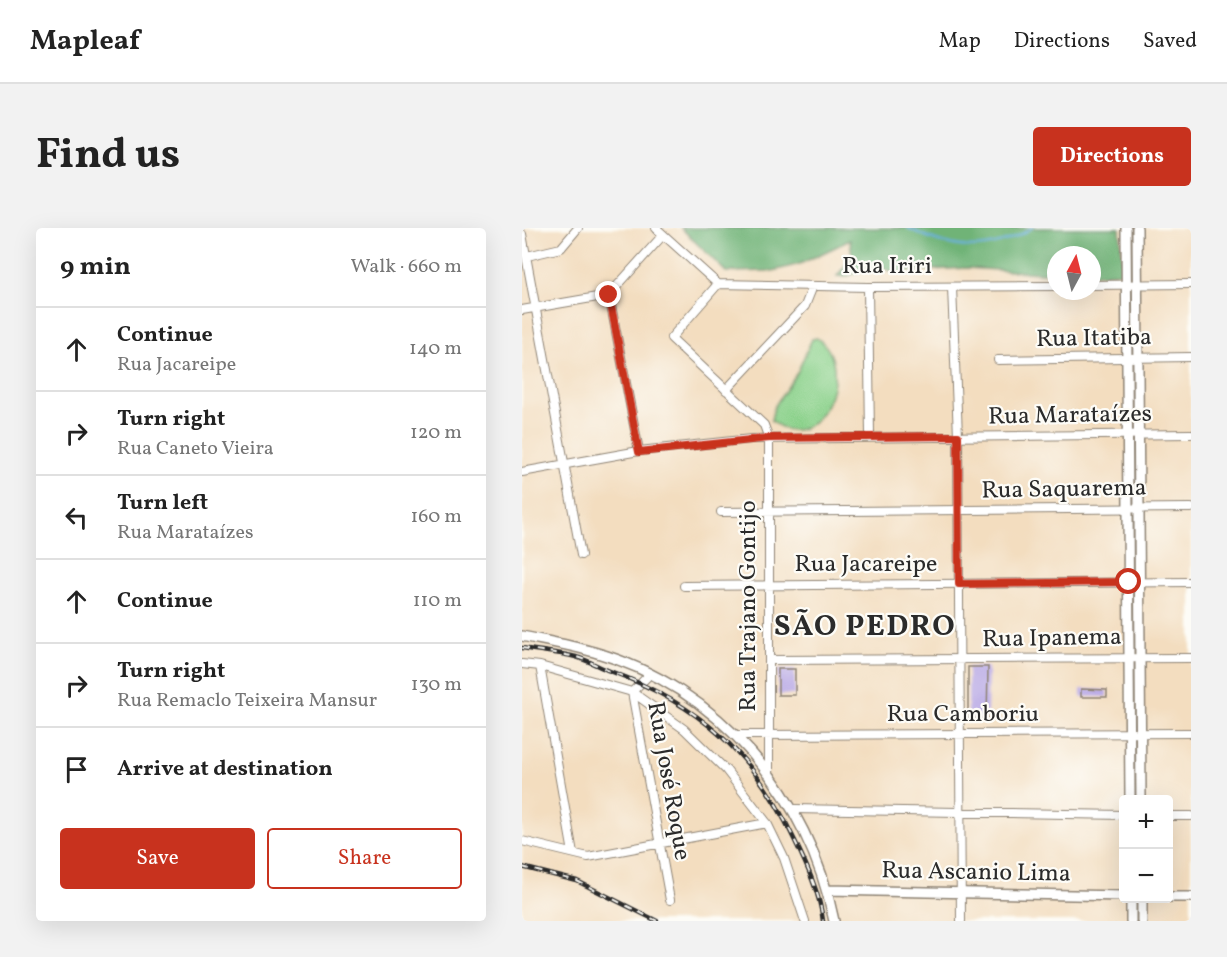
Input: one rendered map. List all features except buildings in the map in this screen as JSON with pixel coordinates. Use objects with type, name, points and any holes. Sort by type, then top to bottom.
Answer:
[{"type":"street","points":[[527,256],[561,248],[578,228]]},
{"type":"street","points":[[656,228],[718,284],[671,338],[764,425],[769,438]]},
{"type":"street","points":[[1126,228],[1126,285],[1133,357]]},
{"type":"street","points":[[1137,228],[1133,357],[1134,582],[1141,795]]},
{"type":"street","points":[[522,234],[581,555]]},
{"type":"street","points":[[522,310],[609,295],[663,235]]},
{"type":"street","name":"Rua Iriri","points":[[718,284],[868,287],[1047,285]]},
{"type":"street","points":[[1101,285],[1191,284]]},
{"type":"street","points":[[726,390],[805,306],[813,286]]},
{"type":"street","points":[[952,286],[958,436],[961,921]]},
{"type":"street","points":[[868,287],[870,436]]},
{"type":"street","points":[[609,295],[639,452]]},
{"type":"street","name":"Rua Itatiba","points":[[998,360],[1191,357]]},
{"type":"street","name":"Rua Marataízes","points":[[522,472],[639,452],[769,438],[1191,434]]},
{"type":"street","name":"Rua Trajano Gontijo","points":[[769,438],[769,774]]},
{"type":"street","name":"Rua Saquarema","points":[[721,512],[1191,508]]},
{"type":"street","name":"Rua Jacareipe","points":[[684,586],[1191,582]]},
{"type":"street","points":[[522,636],[595,652],[649,675],[703,706],[735,735],[769,774],[794,809],[818,862],[828,890],[834,921]]},
{"type":"street","points":[[1130,795],[1130,734],[1135,657]]},
{"type":"street","name":"Rua Ipanema","points":[[769,660],[1191,658]]},
{"type":"street","points":[[522,664],[540,666],[632,692],[684,729],[726,770],[767,824],[784,858],[805,921]]},
{"type":"street","points":[[540,666],[573,853]]},
{"type":"street","name":"Rua José Roque","points":[[649,675],[632,692],[670,900]]},
{"type":"street","name":"Rua Camboriu","points":[[735,735],[1191,733]]},
{"type":"street","points":[[794,809],[1119,815]]},
{"type":"street","points":[[1173,816],[1191,816]]},
{"type":"street","points":[[522,841],[588,857],[767,824]]},
{"type":"street","name":"Rua Ascanio Lima","points":[[828,890],[1119,896]]},
{"type":"street","points":[[1173,897],[1191,897]]},
{"type":"street","points":[[1131,903],[1131,921]]},
{"type":"street","points":[[1142,903],[1142,921]]},
{"type":"green space","points":[[681,228],[1120,228],[1123,272],[1101,274],[1101,246],[1047,246],[1047,273],[967,268],[894,272],[876,266],[845,277],[837,276],[852,257],[850,240],[800,264],[773,271],[726,272]]},
{"type":"green space","points":[[817,338],[829,352],[834,369],[833,388],[827,405],[816,420],[803,429],[787,429],[771,420],[774,407],[797,373],[812,339]]},
{"type":"waterway","points":[[908,228],[940,242],[970,247],[1000,243],[1032,228]]},
{"type":"railway","points":[[522,648],[580,658],[642,684],[670,699],[720,735],[761,781],[778,808],[812,879],[823,921]]},
{"type":"railway","points":[[522,867],[577,881],[657,921]]},
{"type":"district","name":"SÃO PEDRO","points":[[865,627]]},
{"type":"route","points":[[609,295],[639,452],[769,438],[958,436],[959,584],[1129,582]]}]
